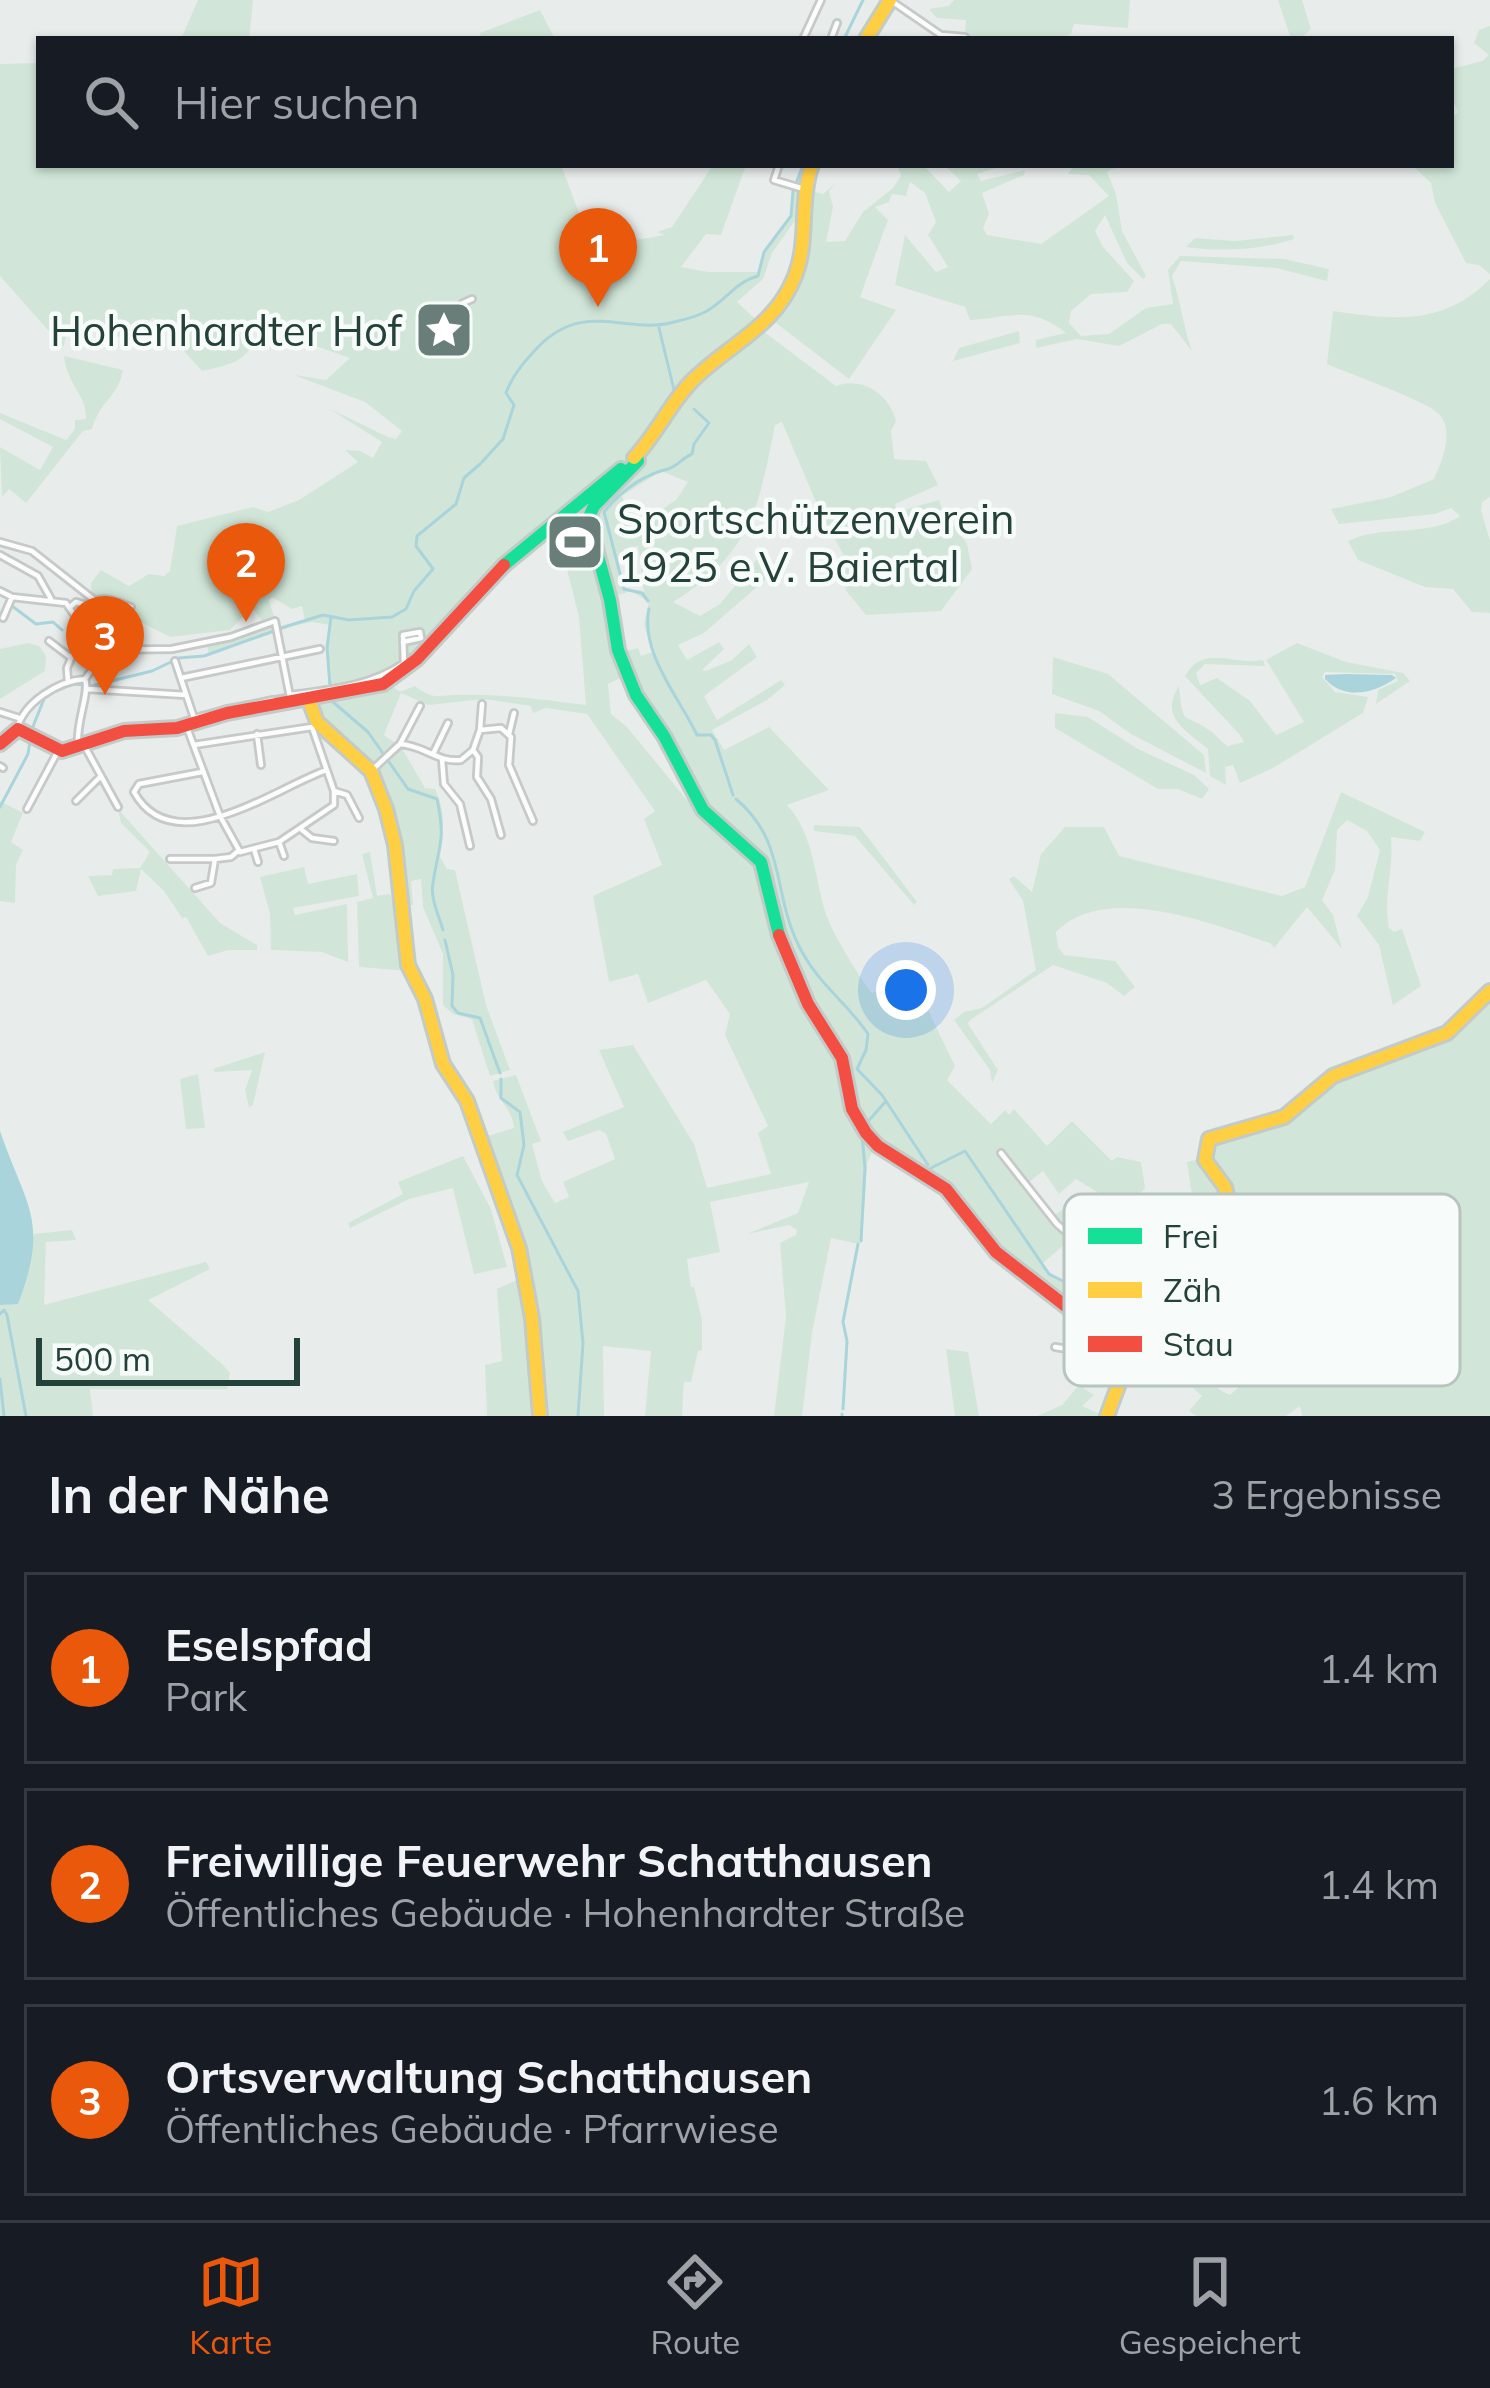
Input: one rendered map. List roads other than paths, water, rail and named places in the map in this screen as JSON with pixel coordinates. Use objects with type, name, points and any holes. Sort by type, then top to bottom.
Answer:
[{"type":"street","points":[[803,36],[821,0]]},
{"type":"street","points":[[868,36],[890,0],[941,34],[957,36]]},
{"type":"street","points":[[832,36],[837,23]]},
{"type":"street","points":[[778,168],[774,180],[797,188]]},
{"type":"street","points":[[291,698],[309,700],[374,687],[410,666],[515,553],[637,456],[690,383],[758,334],[787,296],[798,268],[797,188],[810,168]]},
{"type":"street","points":[[463,322],[463,303],[472,299]]},
{"type":"street","points":[[637,456],[638,461],[594,506],[588,519],[624,667],[636,695],[664,736],[700,806],[761,862],[781,942],[808,1004],[843,1060],[852,1108],[861,1125],[878,1146],[946,1189],[996,1252],[1064,1305]]},
{"type":"street","points":[[0,542],[25,548],[49,562],[93,598],[131,607]]},
{"type":"street","points":[[0,555],[38,576],[51,598]]},
{"type":"street","points":[[38,576],[49,562]]},
{"type":"street","points":[[0,590],[12,596],[51,598],[70,607],[80,636],[98,649],[172,650],[275,621],[291,698]]},
{"type":"street","points":[[3,618],[12,596]]},
{"type":"street","points":[[70,607],[76,602],[88,604],[93,598]]},
{"type":"street","points":[[0,744],[39,697],[85,679],[104,632]]},
{"type":"street","points":[[68,682],[70,657],[80,636]]},
{"type":"street","points":[[49,641],[70,657]]},
{"type":"street","points":[[26,809],[58,751],[124,731],[192,722],[367,682],[404,662],[403,642]]},
{"type":"street","points":[[181,678],[320,649]]},
{"type":"street","points":[[175,661],[192,722],[193,746],[238,851]]},
{"type":"street","points":[[85,679],[88,689],[76,724],[81,745],[118,807]]},
{"type":"street","points":[[88,689],[186,694]]},
{"type":"street","points":[[170,859],[231,857],[238,851],[279,842],[334,805],[309,700]]},
{"type":"street","points":[[400,744],[442,759],[461,760],[473,750],[482,704]]},
{"type":"street","points":[[371,771],[400,744],[420,706]]},
{"type":"street","points":[[0,712],[58,751]]},
{"type":"street","points":[[514,713],[509,765],[533,821]]},
{"type":"street","points":[[433,754],[448,723]]},
{"type":"street","points":[[193,746],[315,725],[371,771],[386,808],[397,858],[408,965],[424,999],[443,1064],[467,1101],[519,1248],[532,1318],[540,1416]]},
{"type":"street","points":[[480,730],[493,727],[509,734]]},
{"type":"street","points":[[257,734],[261,765]]},
{"type":"street","points":[[473,750],[478,757],[477,777],[491,800],[501,835]]},
{"type":"street","points":[[442,759],[445,784],[460,804],[470,846]]},
{"type":"street","points":[[202,772],[139,784],[134,792],[146,811],[162,819],[220,816],[251,808],[302,779],[327,771]]},
{"type":"street","points":[[76,801],[100,777]]},
{"type":"street","points":[[334,790],[347,795],[359,818]]},
{"type":"street","points":[[302,830],[312,838],[334,841]]},
{"type":"street","points":[[279,842],[284,856]]},
{"type":"street","points":[[254,849],[258,862]]},
{"type":"street","points":[[195,888],[212,883],[215,859]]},
{"type":"street","points":[[1227,1194],[1205,1160],[1206,1144],[1215,1134],[1284,1117],[1333,1076],[1447,1033],[1490,991]]},
{"type":"street","points":[[1001,1153],[1064,1229]]},
{"type":"street","points":[[1055,1347],[1064,1349]]},
{"type":"street","points":[[1107,1416],[1116,1386]]},
{"type":"water","points":[[1325,675],[1396,678],[1360,692],[1342,690],[1325,679]]},
{"type":"water","points":[[0,1131],[26,1197],[33,1232],[18,1304],[0,1305]]},
{"type":"waterway","points":[[845,36],[863,0]]},
{"type":"waterway","points":[[482,462],[503,439],[514,405],[506,393],[512,380],[556,332],[590,321],[660,325],[685,319],[712,308],[758,276],[764,252],[791,216],[802,168]]},
{"type":"waterway","points":[[659,328],[675,394]]},
{"type":"waterway","points":[[648,601],[642,593],[624,589],[604,512],[633,485],[692,454],[709,423],[694,409]]},
{"type":"waterway","points":[[281,628],[323,615],[349,620],[392,617],[406,609],[433,569],[416,546],[417,536],[456,504],[464,478],[480,464]]},
{"type":"waterway","points":[[12,606],[36,624],[53,622],[62,630]]},
{"type":"waterway","points":[[649,609],[655,658],[697,735],[711,735],[715,740],[733,795]]},
{"type":"waterway","points":[[330,686],[331,617]]},
{"type":"waterway","points":[[178,658],[204,656],[274,631]]},
{"type":"waterway","points":[[91,686],[173,661]]},
{"type":"waterway","points":[[52,693],[72,684],[83,685]]},
{"type":"waterway","points":[[32,729],[44,699]]},
{"type":"waterway","points":[[333,702],[368,732],[408,789],[437,799],[441,834],[432,889],[443,930]]},
{"type":"waterway","points":[[0,807],[30,741]]},
{"type":"waterway","points":[[736,799],[752,815],[771,849],[798,944],[868,1034],[857,1069],[882,1095],[928,1165]]},
{"type":"waterway","points":[[445,940],[453,975],[452,1006],[458,1013],[480,1018],[500,1073]]},
{"type":"waterway","points":[[501,1079],[501,1098],[520,1112],[524,1145],[517,1175],[578,1291],[583,1343],[578,1416]]},
{"type":"waterway","points":[[865,1125],[886,1101]]},
{"type":"waterway","points":[[861,1241],[862,1135]]},
{"type":"waterway","points":[[931,1168],[965,1151],[1049,1274],[1064,1282]]},
{"type":"waterway","points":[[843,1409],[847,1341],[843,1322],[858,1244]]},
{"type":"waterway","points":[[0,1314],[4,1310],[7,1315],[26,1416]]},
{"type":"waterway","points":[[0,1379],[4,1416]]},
{"type":"place","name":"Eselspfad","points":[[598,307]]},
{"type":"place","name":"Hohenhardter Hof","points":[[444,330]]},
{"type":"place","name":"Sportschützenverein 1925 e.V. Baiertal","points":[[575,542]]},
{"type":"place","name":"Freiwillige Feuerwehr Schatthausen","points":[[246,622]]},
{"type":"place","name":"Ortsverwaltung Schatthausen","points":[[105,695]]}]
